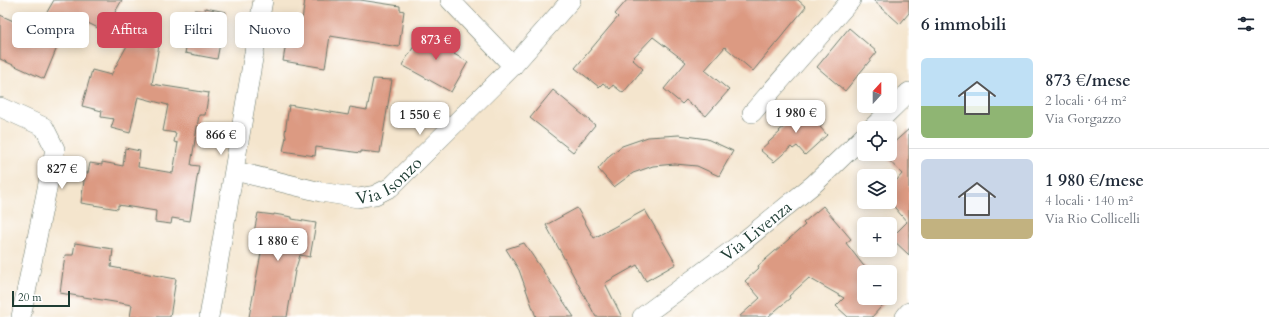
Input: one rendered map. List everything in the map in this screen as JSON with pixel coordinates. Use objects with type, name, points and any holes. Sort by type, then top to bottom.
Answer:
[{"type":"street","points":[[209,317],[263,0]]},
{"type":"street","points":[[450,0],[513,66]]},
{"type":"street","name":"Via Isonzo","points":[[235,171],[321,192],[358,198],[376,195],[391,188],[513,66],[571,0]]},
{"type":"street","points":[[752,114],[851,0]]},
{"type":"street","points":[[879,121],[909,92]]},
{"type":"street","points":[[0,107],[44,127],[55,149],[21,317]]},
{"type":"street","name":"Via Livenza","points":[[642,317],[739,246],[814,184],[857,143]]},
{"type":"street","points":[[904,317],[909,312]]},
{"type":"building","points":[[54,0],[122,0],[115,12],[97,12],[97,28],[89,24],[89,12],[47,12]]},
{"type":"building","points":[[305,0],[360,0],[400,6],[400,10],[404,11],[399,47],[330,36],[325,68],[283,61],[285,48],[304,48],[303,12]]},
{"type":"building","points":[[627,0],[798,0],[806,7],[753,71],[725,47],[705,70],[729,90],[706,116],[686,100],[682,104],[664,89],[686,62],[653,37],[632,59],[643,69],[623,93],[613,85],[610,89],[603,83],[599,87],[575,68],[618,17],[615,14]]},
{"type":"building","points":[[873,0],[909,0],[909,13],[900,24]]},
{"type":"building","points":[[205,8],[226,12],[195,12],[195,10],[205,11]]},
{"type":"building","points":[[0,15],[12,20],[12,48],[57,48],[44,79],[0,59]]},
{"type":"building","points":[[849,28],[877,52],[860,73],[857,73],[857,76],[845,91],[817,67]]},
{"type":"building","points":[[425,29],[457,49],[454,54],[468,62],[451,92],[402,65]]},
{"type":"building","points":[[126,48],[158,48],[152,84],[209,93],[205,115],[199,115],[191,165],[199,166],[190,221],[172,218],[171,224],[155,222],[156,211],[118,205],[118,209],[81,203],[85,173],[88,173],[90,163],[102,165],[102,162],[123,166],[125,148],[140,151],[138,167],[173,173],[178,143],[174,142],[176,133],[163,131],[168,105],[138,97],[130,133],[111,128],[114,119],[101,117],[102,111],[82,106],[92,70],[111,75]]},
{"type":"building","points":[[186,48],[219,48],[217,59],[185,53]]},
{"type":"building","points":[[373,79],[392,80],[380,153],[361,151],[361,153],[316,147],[315,156],[283,151],[289,105],[348,115],[350,107],[367,110]]},
{"type":"building","points":[[553,90],[595,125],[573,152],[530,118]]},
{"type":"building","points":[[794,106],[800,113],[808,107],[823,123],[820,127],[827,135],[805,155],[797,146],[793,149],[791,147],[774,162],[760,150],[786,125],[781,118]]},
{"type":"building","points":[[909,129],[909,255],[897,244],[897,232],[907,222],[896,209],[897,180],[902,174],[890,161],[897,161],[897,140]]},
{"type":"building","points":[[679,135],[707,139],[733,151],[719,176],[697,166],[675,164],[653,166],[633,173],[614,187],[598,169],[610,155],[622,146],[648,137]]},
{"type":"building","points":[[823,206],[851,239],[846,243],[863,265],[857,265],[857,305],[883,305],[872,317],[848,317],[836,306],[844,298],[809,278],[789,296],[790,298],[768,317],[739,317],[760,298],[745,281],[759,268],[758,266],[805,225],[803,223]]},
{"type":"building","points":[[577,208],[594,238],[645,210],[676,264],[646,281],[637,265],[605,283],[622,317],[596,317],[546,225]]},
{"type":"building","points":[[258,213],[292,217],[292,219],[316,223],[310,257],[300,255],[295,271],[287,317],[249,317],[262,248],[251,246]]},
{"type":"building","points":[[75,243],[113,249],[111,267],[176,279],[170,317],[130,317],[132,305],[60,293],[65,255],[73,255]]},
{"type":"building","points":[[524,243],[574,317],[536,317],[519,270],[506,249]]}]
